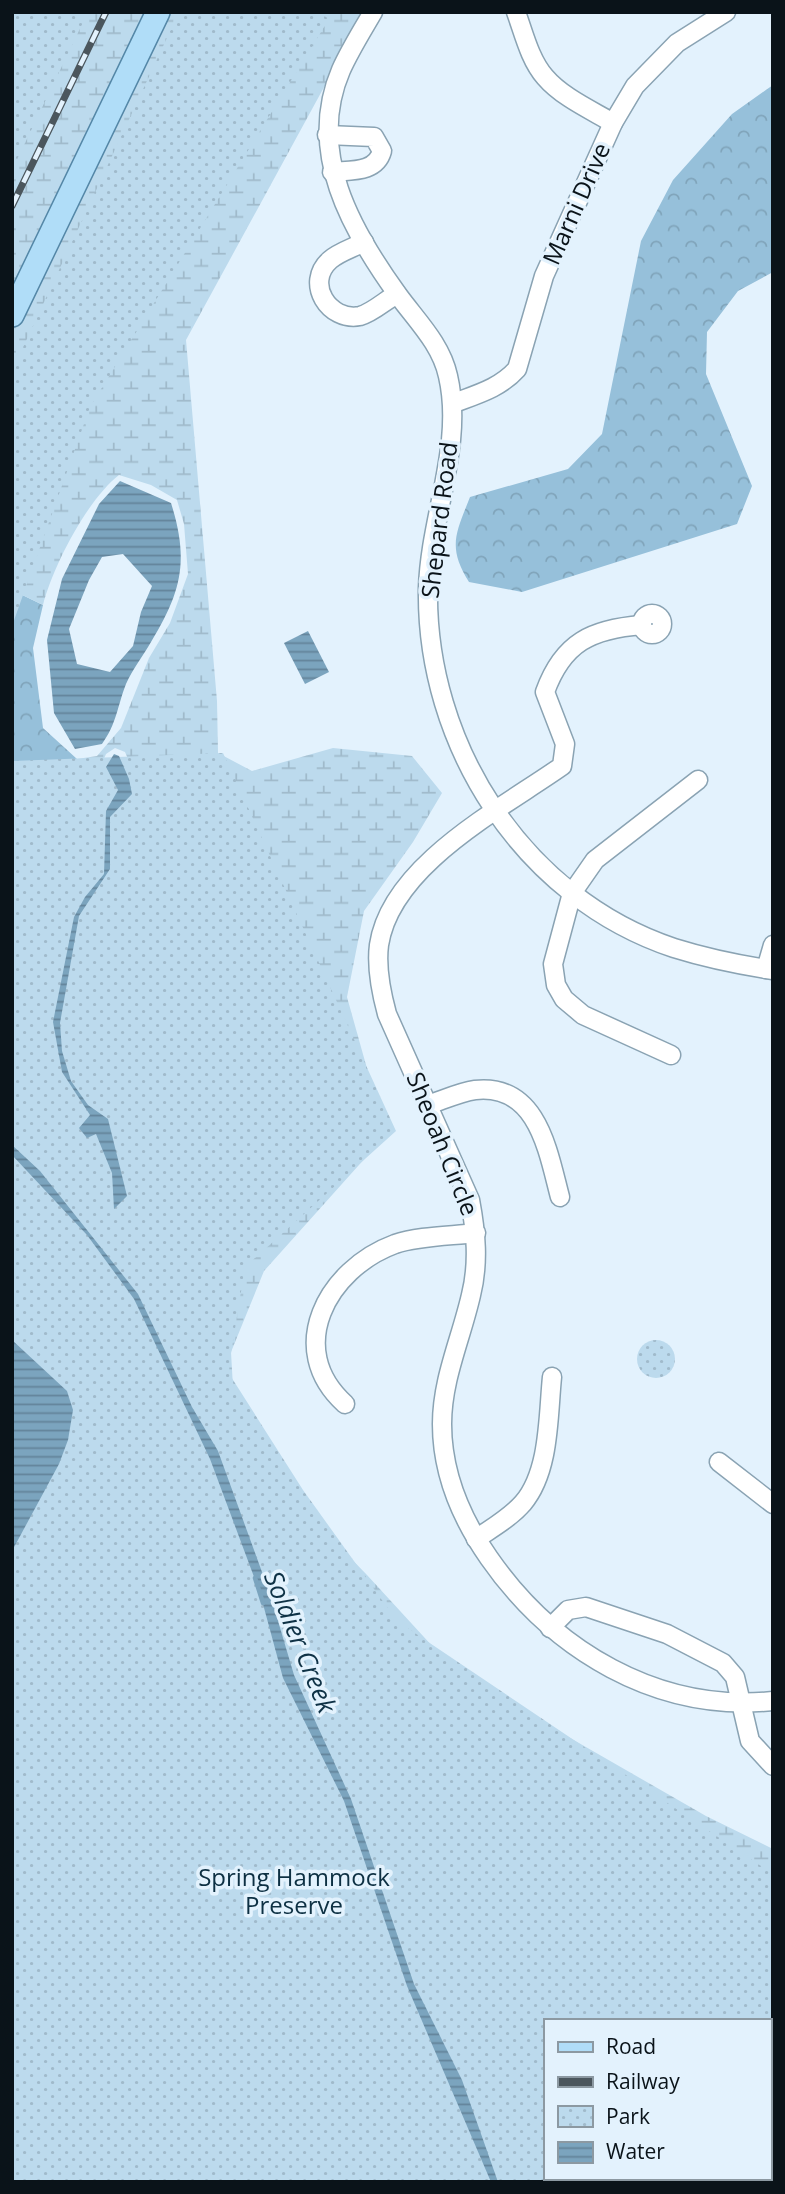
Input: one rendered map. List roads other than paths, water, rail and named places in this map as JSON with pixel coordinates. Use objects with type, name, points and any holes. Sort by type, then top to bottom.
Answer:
[{"type":"main road","points":[[12,315],[158,12]]},
{"type":"street","name":"Shepard Road","points":[[373,12],[341,71],[330,106],[327,135],[332,172],[343,204],[397,294],[435,342],[447,371],[454,403],[428,586],[429,628],[447,720],[465,763],[495,813],[528,853],[572,893],[608,916],[672,947],[770,969]]},
{"type":"street","points":[[516,12],[532,57],[545,77],[559,90],[613,123]]},
{"type":"street","name":"Marni Drive","points":[[454,403],[492,389],[508,380],[517,369],[544,276],[613,123],[635,86],[654,64],[677,43],[719,14]]},
{"type":"street","points":[[327,135],[366,134],[374,137],[382,151],[376,164],[368,168],[332,172]]},
{"type":"street","points":[[364,242],[330,260],[318,282],[321,298],[332,311],[345,316],[362,316],[397,294]]},
{"type":"street","name":"Sheoah Circle","points":[[642,625],[617,627],[585,636],[551,674],[545,692],[565,744],[562,766],[419,870],[388,917],[379,945],[380,985],[387,1014],[470,1200],[476,1233],[472,1294],[445,1382],[442,1425],[444,1459],[453,1493],[476,1539],[512,1590],[550,1628],[599,1664],[673,1693],[702,1701],[740,1705],[773,1701]]},
{"type":"street","points":[[671,1055],[583,1015],[564,999],[556,985],[553,964],[572,893],[595,860],[698,780]]},
{"type":"street","points":[[770,969],[773,945]]},
{"type":"street","points":[[428,1105],[473,1091],[489,1090],[520,1102],[542,1130],[560,1196]]},
{"type":"street","points":[[345,1404],[323,1380],[315,1357],[314,1337],[333,1290],[374,1254],[398,1243],[476,1233]]},
{"type":"street","points":[[476,1539],[524,1502],[534,1484],[544,1450],[552,1377]]},
{"type":"street","points":[[719,1462],[773,1504]]},
{"type":"street","points":[[550,1628],[568,1610],[586,1607],[667,1634],[730,1669],[750,1741],[759,1755],[773,1766]]},
{"type":"water","points":[[120,481],[171,503],[177,523],[181,559],[176,591],[170,607],[128,679],[107,736],[102,744],[75,749],[54,713],[47,640],[62,579],[99,504]],"holes":[[[123,554],[152,586],[141,612],[133,646],[110,672],[77,664],[69,629],[89,580],[102,557]]]},
{"type":"water","points":[[308,631],[329,672],[305,684],[284,643]]},
{"type":"water","points":[[114,754],[119,756],[132,794],[110,817],[110,869],[79,916],[60,1023],[62,1051],[71,1081],[88,1105],[108,1119],[127,1196],[114,1209],[112,1173],[96,1134],[87,1138],[79,1128],[90,1115],[62,1072],[53,1022],[74,917],[85,897],[104,874],[106,811],[118,790],[106,767]]},
{"type":"water","points":[[12,1145],[40,1171],[138,1294],[192,1407],[218,1451],[270,1594],[294,1675],[351,1799],[414,1984],[462,2080],[498,2182],[491,2182],[407,1986],[344,1801],[283,1678],[260,1593],[210,1459],[134,1299],[87,1235],[12,1155]]},
{"type":"water","points":[[12,1340],[67,1391],[73,1410],[68,1440],[59,1464],[12,1551]]},
{"type":"waterway","name":"Soldier Creek","points":[[255,1578],[263,1603]]},
{"type":"railway","points":[[12,206],[106,12]]},
{"type":"park label","name":"Spring Hammock Preserve","points":[[294,1892]]}]
